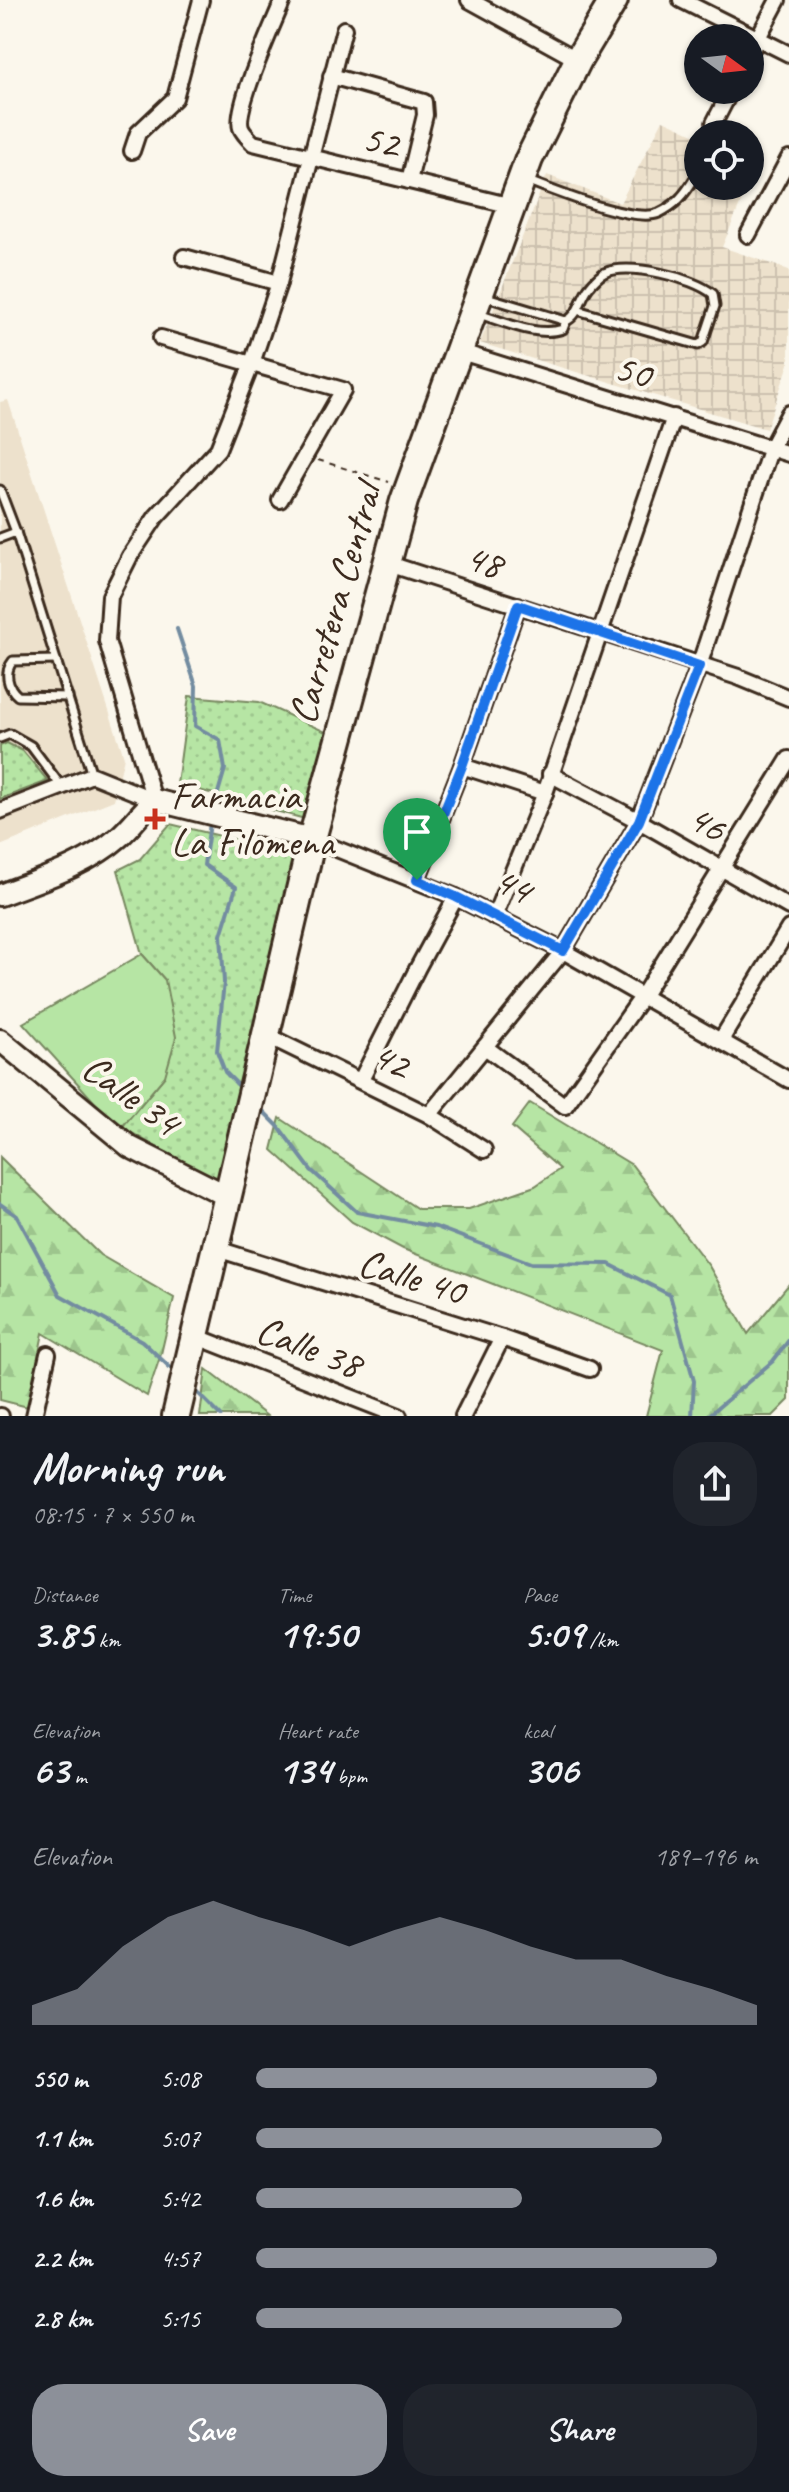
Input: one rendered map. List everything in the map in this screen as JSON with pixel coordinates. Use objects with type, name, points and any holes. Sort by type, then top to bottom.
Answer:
[{"type":"highway","name":"Carretera Central","points":[[176,1416],[312,839],[409,488],[522,179],[578,60],[614,0]]},
{"type":"street","points":[[132,151],[138,133],[175,98],[201,0]]},
{"type":"street","name":"52","points":[[283,0],[244,99],[240,117],[241,129],[253,143],[512,206]]},
{"type":"street","points":[[469,0],[497,6],[578,60]]},
{"type":"street","points":[[681,0],[730,24]]},
{"type":"street","points":[[764,27],[778,0]]},
{"type":"street","points":[[0,895],[86,861],[121,836],[154,800],[107,641],[110,596],[130,556],[156,517],[218,449],[279,283],[344,29]]},
{"type":"street","points":[[764,41],[789,54]]},
{"type":"street","points":[[331,76],[424,102],[425,115],[409,181]]},
{"type":"street","points":[[748,235],[787,167]]},
{"type":"street","points":[[184,257],[279,283]]},
{"type":"street","points":[[161,338],[343,390],[280,500]]},
{"type":"street","name":"50","points":[[458,351],[789,454]]},
{"type":"street","points":[[429,1115],[563,951],[639,821],[699,666],[771,447],[789,413]]},
{"type":"street","points":[[494,917],[545,793],[674,417]]},
{"type":"street","name":"48","points":[[386,563],[738,677],[789,698]]},
{"type":"street","points":[[417,880],[462,766],[518,605]]},
{"type":"street","points":[[485,1047],[565,1106],[642,997],[789,759]]},
{"type":"street","points":[[462,766],[545,793]]},
{"type":"street","name":"46","points":[[550,774],[789,907]]},
{"type":"street","points":[[0,811],[92,775]]},
{"type":"street","name":"44","points":[[92,775],[154,800],[312,839],[456,897],[563,951],[789,1080]]},
{"type":"street","points":[[361,1080],[456,897]]},
{"type":"street","points":[[721,1040],[789,928]]},
{"type":"street","name":"42","points":[[266,1035],[429,1115],[484,1150]]},
{"type":"street","name":"Calle 34","points":[[0,1040],[130,1147],[227,1196]]},
{"type":"street","name":"Calle 40","points":[[214,1248],[502,1338],[590,1369]]},
{"type":"street","points":[[463,1416],[502,1338]]},
{"type":"street","name":"Calle 38","points":[[194,1343],[399,1416]]},
{"type":"street","points":[[34,1416],[48,1354]]},
{"type":"lane","points":[[522,179],[611,209],[640,215],[657,214],[684,195]]},
{"type":"lane","points":[[475,303],[566,321],[572,318],[589,287],[604,273],[638,268],[704,286],[713,294],[715,306],[703,342],[698,345],[577,310]]},
{"type":"lane","points":[[475,303],[538,331],[554,333],[563,329],[566,321]]},
{"type":"lane","points":[[0,490],[92,775]]},
{"type":"lane","points":[[0,538],[16,532]]},
{"type":"lane","points":[[56,660],[13,661],[8,668],[8,682],[18,696],[68,697]]},
{"type":"lane","points":[[0,738],[10,734],[31,746],[62,788]]},
{"type":"path","points":[[306,455],[409,488]]},
{"type":"shaded area","points":[[663,120],[684,130],[684,200],[742,200],[722,247],[789,270],[789,364],[766,429],[480,343],[547,175],[620,203]]},
{"type":"shaded area","points":[[8,400],[124,757],[114,800],[0,846],[0,402]]},
{"type":"green space","points":[[189,696],[259,702],[326,732],[305,819],[177,784]]},
{"type":"green space","points":[[7,743],[23,751],[48,781],[0,799],[0,746]]},
{"type":"green space","points":[[170,824],[297,854],[218,1183],[122,1127],[165,1076],[165,980],[142,954],[118,870],[140,859]]},
{"type":"green space","points":[[142,954],[165,980],[176,1037],[165,1076],[122,1127],[108,1117],[23,1023]]},
{"type":"green space","points":[[530,1103],[632,1165],[709,1266],[748,1334],[789,1284],[789,1400],[773,1416],[646,1416],[663,1350],[403,1249],[352,1222],[272,1150],[280,1118],[418,1209],[469,1209],[535,1186],[560,1169],[512,1127]]},
{"type":"green space","points":[[0,1157],[100,1255],[174,1298],[147,1396],[43,1333],[28,1407],[0,1400]]},
{"type":"green space","points":[[206,1369],[267,1416],[200,1416]]},
{"type":"waterway","points":[[177,629],[196,686],[195,726],[220,740],[225,769],[215,803]]},
{"type":"waterway","points":[[210,823],[204,865],[236,887],[221,935],[224,982],[217,1051],[225,1072],[244,1091]]},
{"type":"waterway","points":[[258,1106],[278,1126],[311,1170],[357,1212],[436,1227],[531,1263],[609,1264],[670,1295],[694,1381],[692,1416]]},
{"type":"waterway","points":[[0,1204],[17,1216],[60,1295],[142,1341],[177,1374]]},
{"type":"waterway","points":[[708,1416],[773,1361],[789,1340]]},
{"type":"waterway","points":[[193,1388],[221,1416]]},
{"type":"place","name":"Farmacia La Filomena","points":[[155,819]]},
{"type":"route","points":[[518,605],[699,666],[639,821],[563,951],[417,880],[462,766],[518,605]]}]
